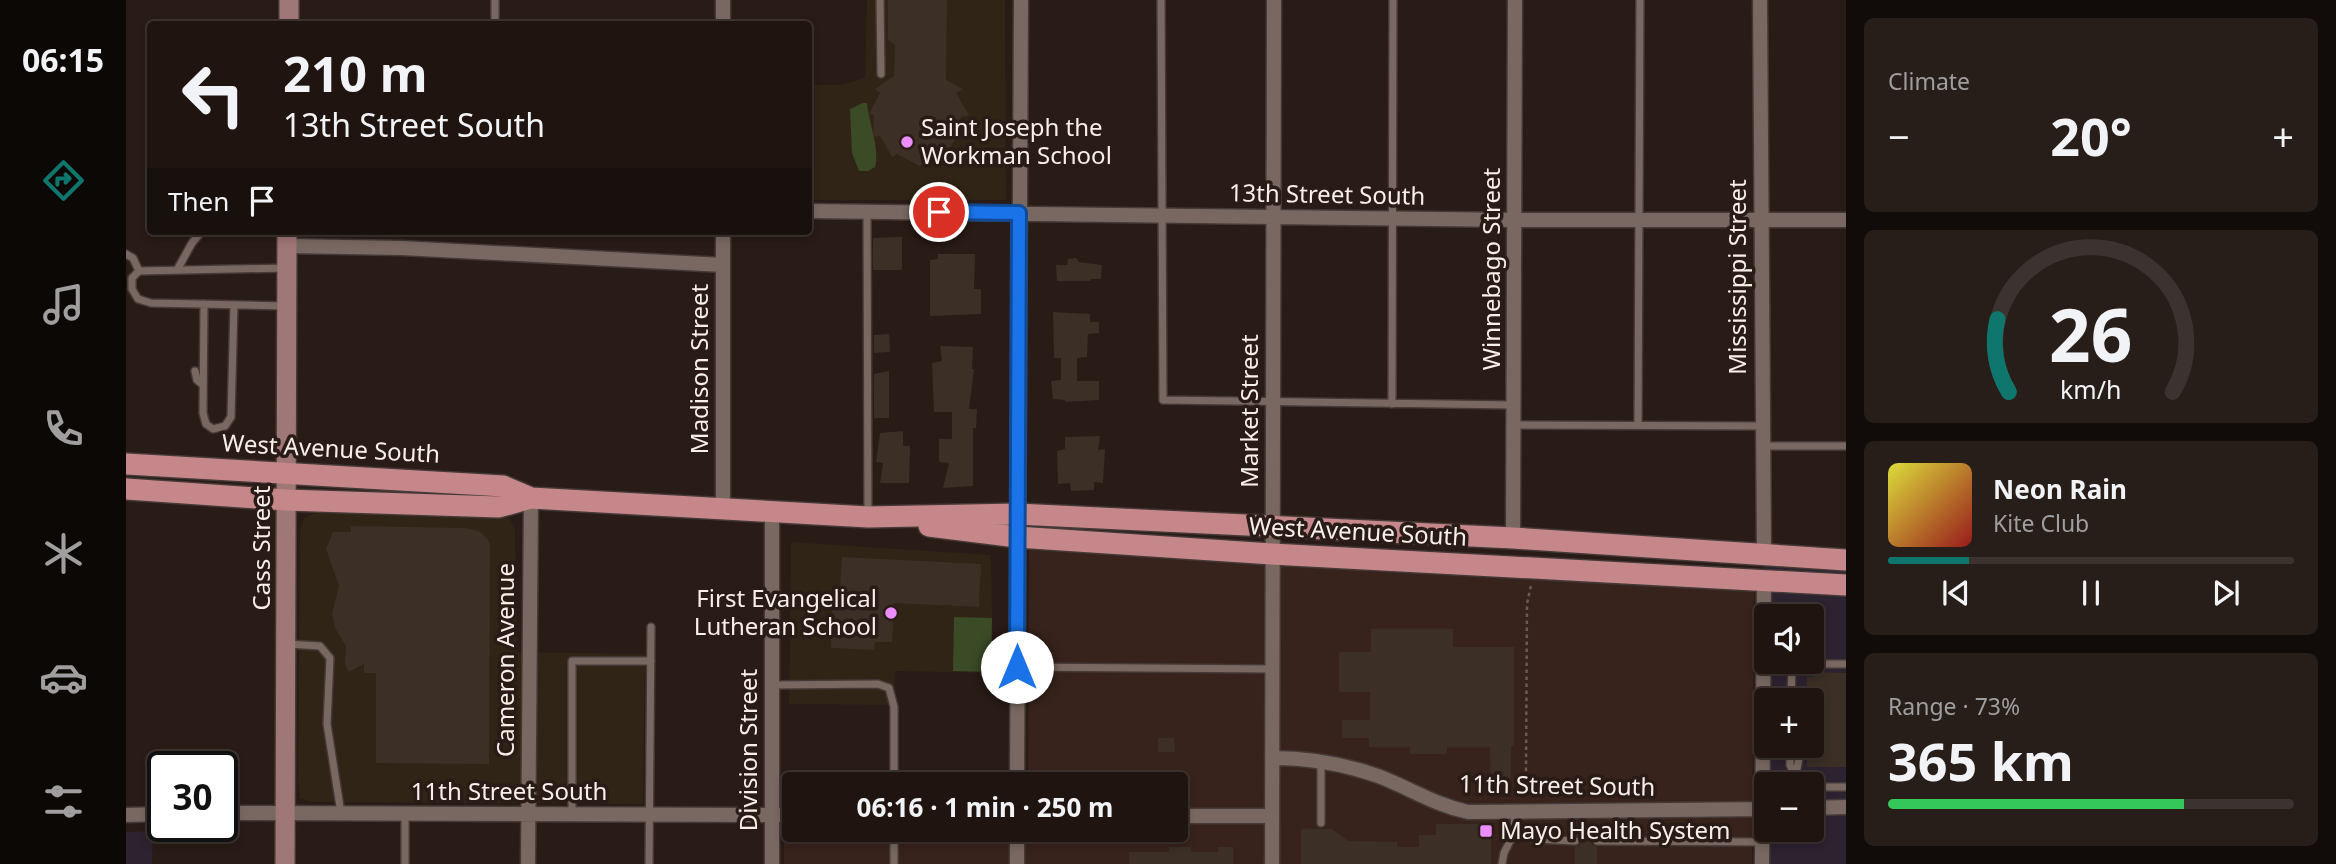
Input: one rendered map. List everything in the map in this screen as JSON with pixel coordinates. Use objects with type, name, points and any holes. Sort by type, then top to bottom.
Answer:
[{"type":"main road","name":"West Avenue South","points":[[126,464],[503,486],[531,498]]},
{"type":"main road","name":"West Avenue South","points":[[126,489],[286,500],[499,507],[531,498],[723,508],[868,517],[1017,537],[1272,554],[1846,585]]},
{"type":"main road","name":"West Avenue South","points":[[868,517],[1017,514],[1513,538],[1846,560]]},
{"type":"street","points":[[289,0],[289,21]]},
{"type":"street","points":[[723,0],[723,21]]},
{"type":"street","points":[[1017,772],[1021,0]]},
{"type":"street","name":"Market Street","points":[[1272,864],[1274,0]]},
{"type":"street","name":"Winnebago Street","points":[[1513,538],[1515,0]]},
{"type":"street","name":"Mississippi Street","points":[[1760,0],[1764,554]]},
{"type":"street","name":"13th Street South","points":[[812,211],[1515,220],[1846,220]]},
{"type":"street","name":"Madison Street","points":[[723,235],[723,508]]},
{"type":"street","points":[[287,238],[402,248],[723,265]]},
{"type":"street","name":"Cass Street","points":[[285,864],[287,238]]},
{"type":"street","name":"Cameron Avenue","points":[[528,864],[531,498]]},
{"type":"street","name":"Division Street","points":[[772,511],[772,864]]},
{"type":"street","points":[[1764,580],[1764,604]]},
{"type":"street","points":[[1763,674],[1764,772]]},
{"type":"street","name":"11th Street South","points":[[1272,758],[1321,762],[1379,776],[1443,806],[1468,812],[1754,809]]},
{"type":"street","points":[[1824,807],[1846,807]]},
{"type":"street","name":"11th Street South","points":[[238,813],[782,815]]},
{"type":"street","points":[[126,814],[147,814]]},
{"type":"street","points":[[1188,816],[1272,816]]},
{"type":"street","points":[[1017,842],[1017,864]]},
{"type":"street","points":[[1762,842],[1762,864]]},
{"type":"lane","points":[[495,0],[495,21]]},
{"type":"lane","points":[[880,0],[881,74]]},
{"type":"lane","points":[[1161,0],[1163,400],[1514,405]]},
{"type":"lane","points":[[1392,404],[1393,0]]},
{"type":"lane","points":[[1638,424],[1640,0]]},
{"type":"lane","points":[[867,211],[868,517]]},
{"type":"lane","points":[[177,270],[199,235]]},
{"type":"lane","points":[[126,254],[132,258],[139,271]]},
{"type":"lane","points":[[287,268],[139,271],[132,278],[132,289],[138,299],[151,303],[287,306]]},
{"type":"lane","points":[[204,304],[203,413],[206,424],[213,429],[225,426],[231,417],[234,305]]},
{"type":"lane","points":[[196,358],[204,351]]},
{"type":"lane","points":[[195,372],[197,380],[203,385]]},
{"type":"lane","points":[[1514,425],[1762,426]]},
{"type":"lane","points":[[1762,446],[1846,446]]},
{"type":"lane","points":[[649,864],[651,627]]},
{"type":"lane","points":[[287,644],[320,646],[330,658],[327,724],[341,814]]},
{"type":"lane","points":[[572,815],[572,661],[651,661]]},
{"type":"lane","points":[[1824,664],[1846,664]]},
{"type":"lane","points":[[1017,667],[1273,669]]},
{"type":"lane","points":[[772,685],[878,684],[889,688],[894,707],[894,772]]},
{"type":"lane","points":[[1796,772],[1799,758]]},
{"type":"lane","points":[[1321,762],[1321,823]]},
{"type":"lane","points":[[1824,787],[1846,787]]},
{"type":"lane","points":[[1502,864],[1504,853],[1514,833],[1515,811]]},
{"type":"lane","points":[[405,814],[405,864]]},
{"type":"lane","points":[[1514,833],[1534,839],[1575,841]]},
{"type":"lane","points":[[1597,841],[1754,842]]},
{"type":"lane","points":[[894,842],[894,864]]},
{"type":"path","points":[[1527,771],[1527,604],[1533,575]]},
{"type":"shaded area","name":"Saint Joseph the Workman School","points":[[867,0],[1005,0],[1006,200],[812,200],[812,85],[841,85],[865,78]]},
{"type":"shaded area","points":[[319,511],[510,518],[515,531],[517,652],[645,654],[643,804],[311,802],[300,798],[300,531],[304,518]]},
{"type":"shaded area","name":"First Evangelical Lutheran School","points":[[791,542],[991,555],[993,673],[895,671],[894,705],[789,704]]},
{"type":"shaded area","points":[[1029,549],[1754,589],[1752,864],[784,864],[784,842],[1188,842],[1188,772],[1028,772]]},
{"type":"shaded area","points":[[1764,554],[1846,560],[1846,864],[1762,864],[1762,842],[1824,842],[1824,772],[1763,772],[1763,758],[1824,758],[1824,688],[1763,688],[1763,674],[1824,674],[1824,604],[1764,604]]},
{"type":"shaded area","points":[[147,831],[147,842],[153,842],[152,864],[126,864],[126,832]]},
{"type":"green space","points":[[867,103],[876,152],[875,167],[868,171],[859,171],[852,153],[850,109]]},
{"type":"green space","points":[[954,617],[992,618],[991,672],[953,671]]},
{"type":"building","points":[[888,0],[947,0],[946,80],[963,89],[956,93],[969,115],[961,117],[962,137],[957,136],[944,157],[940,153],[919,166],[897,154],[892,157],[880,136],[873,137],[874,115],[869,114],[880,93],[875,89],[894,76],[895,45],[888,40]]},
{"type":"building","points":[[902,237],[902,270],[873,270],[873,238]]},
{"type":"building","points":[[938,254],[975,254],[974,289],[981,289],[981,314],[930,316],[930,260],[938,259]]},
{"type":"building","points":[[1076,258],[1079,262],[1102,265],[1101,279],[1057,281],[1056,265],[1067,265],[1068,259]]},
{"type":"building","points":[[1053,312],[1090,314],[1090,322],[1099,322],[1099,333],[1088,334],[1087,357],[1077,358],[1077,381],[1099,381],[1099,400],[1065,402],[1053,399],[1051,381],[1061,380],[1061,358],[1054,358]]},
{"type":"building","points":[[889,334],[890,352],[874,353],[874,335]]},
{"type":"building","points":[[940,346],[973,347],[974,369],[969,409],[977,409],[976,428],[973,428],[973,486],[943,488],[949,463],[939,462],[939,439],[952,439],[952,412],[934,412],[932,363],[942,361]]},
{"type":"building","points":[[889,371],[889,418],[874,418],[874,374]]},
{"type":"building","points":[[903,431],[903,446],[910,446],[909,483],[880,483],[883,463],[876,462],[880,433]]},
{"type":"building","points":[[1100,436],[1098,450],[1105,449],[1103,483],[1094,482],[1094,490],[1071,491],[1070,483],[1058,484],[1057,451],[1065,449],[1065,437]]},
{"type":"building","points":[[351,526],[466,528],[479,531],[487,538],[490,544],[489,764],[376,763],[376,673],[364,673],[364,664],[349,672],[345,665],[346,646],[335,628],[332,613],[339,586],[326,549],[333,532],[351,532]]},
{"type":"building","points":[[842,557],[981,564],[979,607],[894,603],[892,642],[875,642],[874,650],[831,648],[833,589],[840,590]]},
{"type":"building","points":[[1371,629],[1453,629],[1453,647],[1514,647],[1514,746],[1511,746],[1511,788],[1491,788],[1490,747],[1447,747],[1447,754],[1410,754],[1410,747],[1369,747],[1369,738],[1342,738],[1342,720],[1370,720],[1370,692],[1339,692],[1339,652],[1371,652]]},
{"type":"building","points":[[1824,672],[1846,673],[1846,767],[1807,767],[1807,758],[1824,758],[1824,688],[1807,688],[1807,677],[1814,677],[1814,674]]},
{"type":"building","points":[[1158,738],[1174,738],[1175,752],[1158,752]]},
{"type":"building","points":[[1436,824],[1491,824],[1491,864],[1301,864],[1301,829],[1332,829],[1348,841],[1397,842],[1397,847],[1419,847],[1419,835],[1436,835]]},
{"type":"building","points":[[1575,828],[1597,828],[1597,835],[1591,840],[1592,845],[1597,847],[1597,864],[1575,864],[1575,847],[1580,845],[1581,841],[1575,835]]},
{"type":"building","points":[[1169,847],[1191,847],[1191,852],[1218,852],[1218,847],[1233,847],[1233,864],[1129,864],[1129,852],[1169,852]]},
{"type":"place","name":"Saint Joseph the Workman School","points":[[907,142]]},
{"type":"place","name":"First Evangelical Lutheran School","points":[[891,613]]},
{"type":"place","name":"Mayo Health System","points":[[1486,831]]},
{"type":"route","points":[[939,212],[1019,213],[1017,667]]}]
